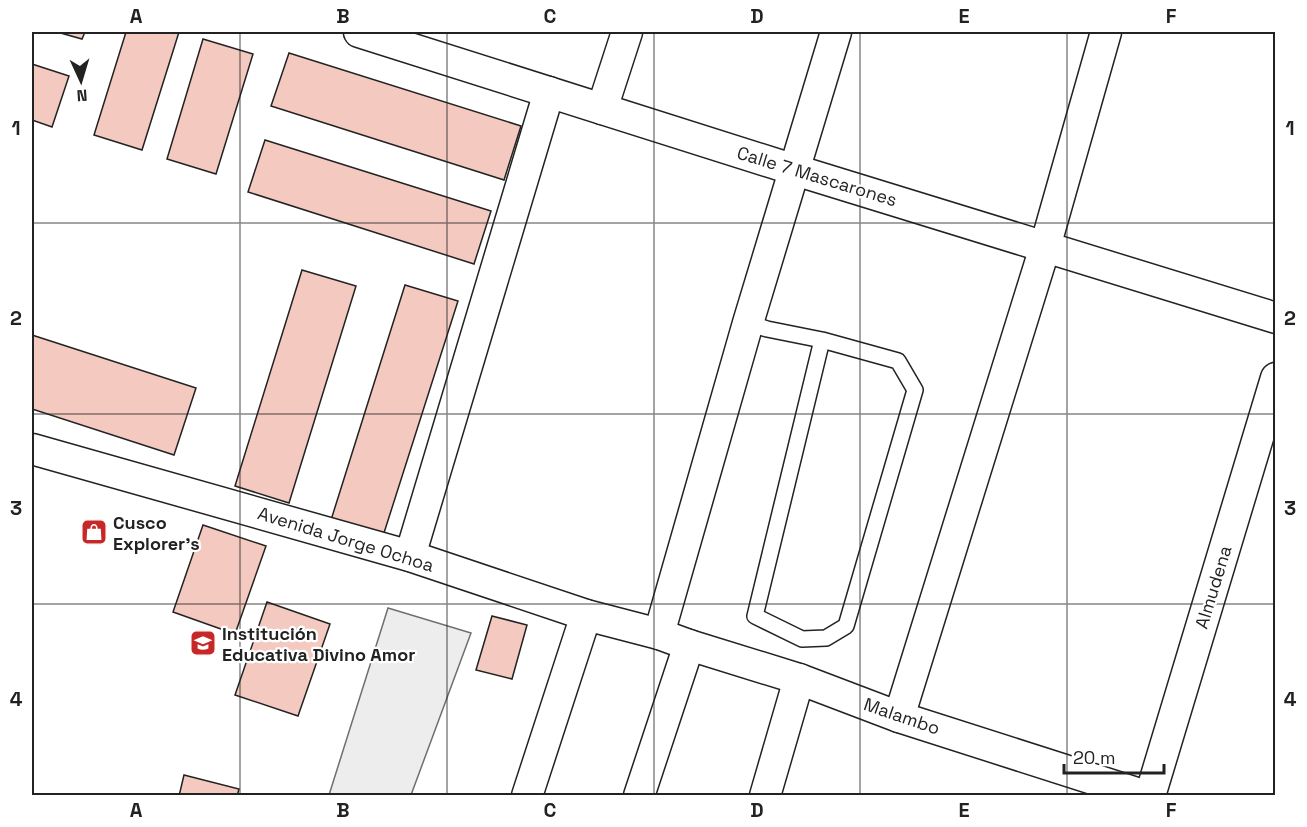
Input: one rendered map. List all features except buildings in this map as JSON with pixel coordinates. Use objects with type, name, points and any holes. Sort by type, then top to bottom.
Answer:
[{"type":"street","name":"Calle 7 Mascarones","points":[[359,32],[412,40],[549,92],[1275,318]]},
{"type":"street","points":[[602,109],[627,32]]},
{"type":"street","points":[[659,634],[748,323],[836,32]]},
{"type":"street","points":[[899,717],[1045,246],[1106,32]]},
{"type":"street","points":[[410,556],[549,92]]},
{"type":"street","name":"Almudena","points":[[1150,795],[1275,378]]},
{"type":"street","name":"Avenida Jorge Ochoa","points":[[32,449],[410,556],[586,615],[659,634]]},
{"type":"street","points":[[527,795],[586,615]]},
{"type":"street","name":"Malambo","points":[[659,634],[799,679],[899,717],[1146,795]]},
{"type":"street","points":[[639,795],[689,645]]},
{"type":"street","points":[[765,795],[799,679]]},
{"type":"lane","points":[[748,323],[822,340],[898,361],[915,390],[846,626],[826,638],[802,639],[755,616],[822,340]]},
{"type":"shaded area","points":[[388,608],[471,633],[411,795],[329,795]]},
{"type":"place","name":"Cusco Explorer's","points":[[94,532]]},
{"type":"place","name":"Institución Educativa Divino Amor","points":[[203,643]]}]
